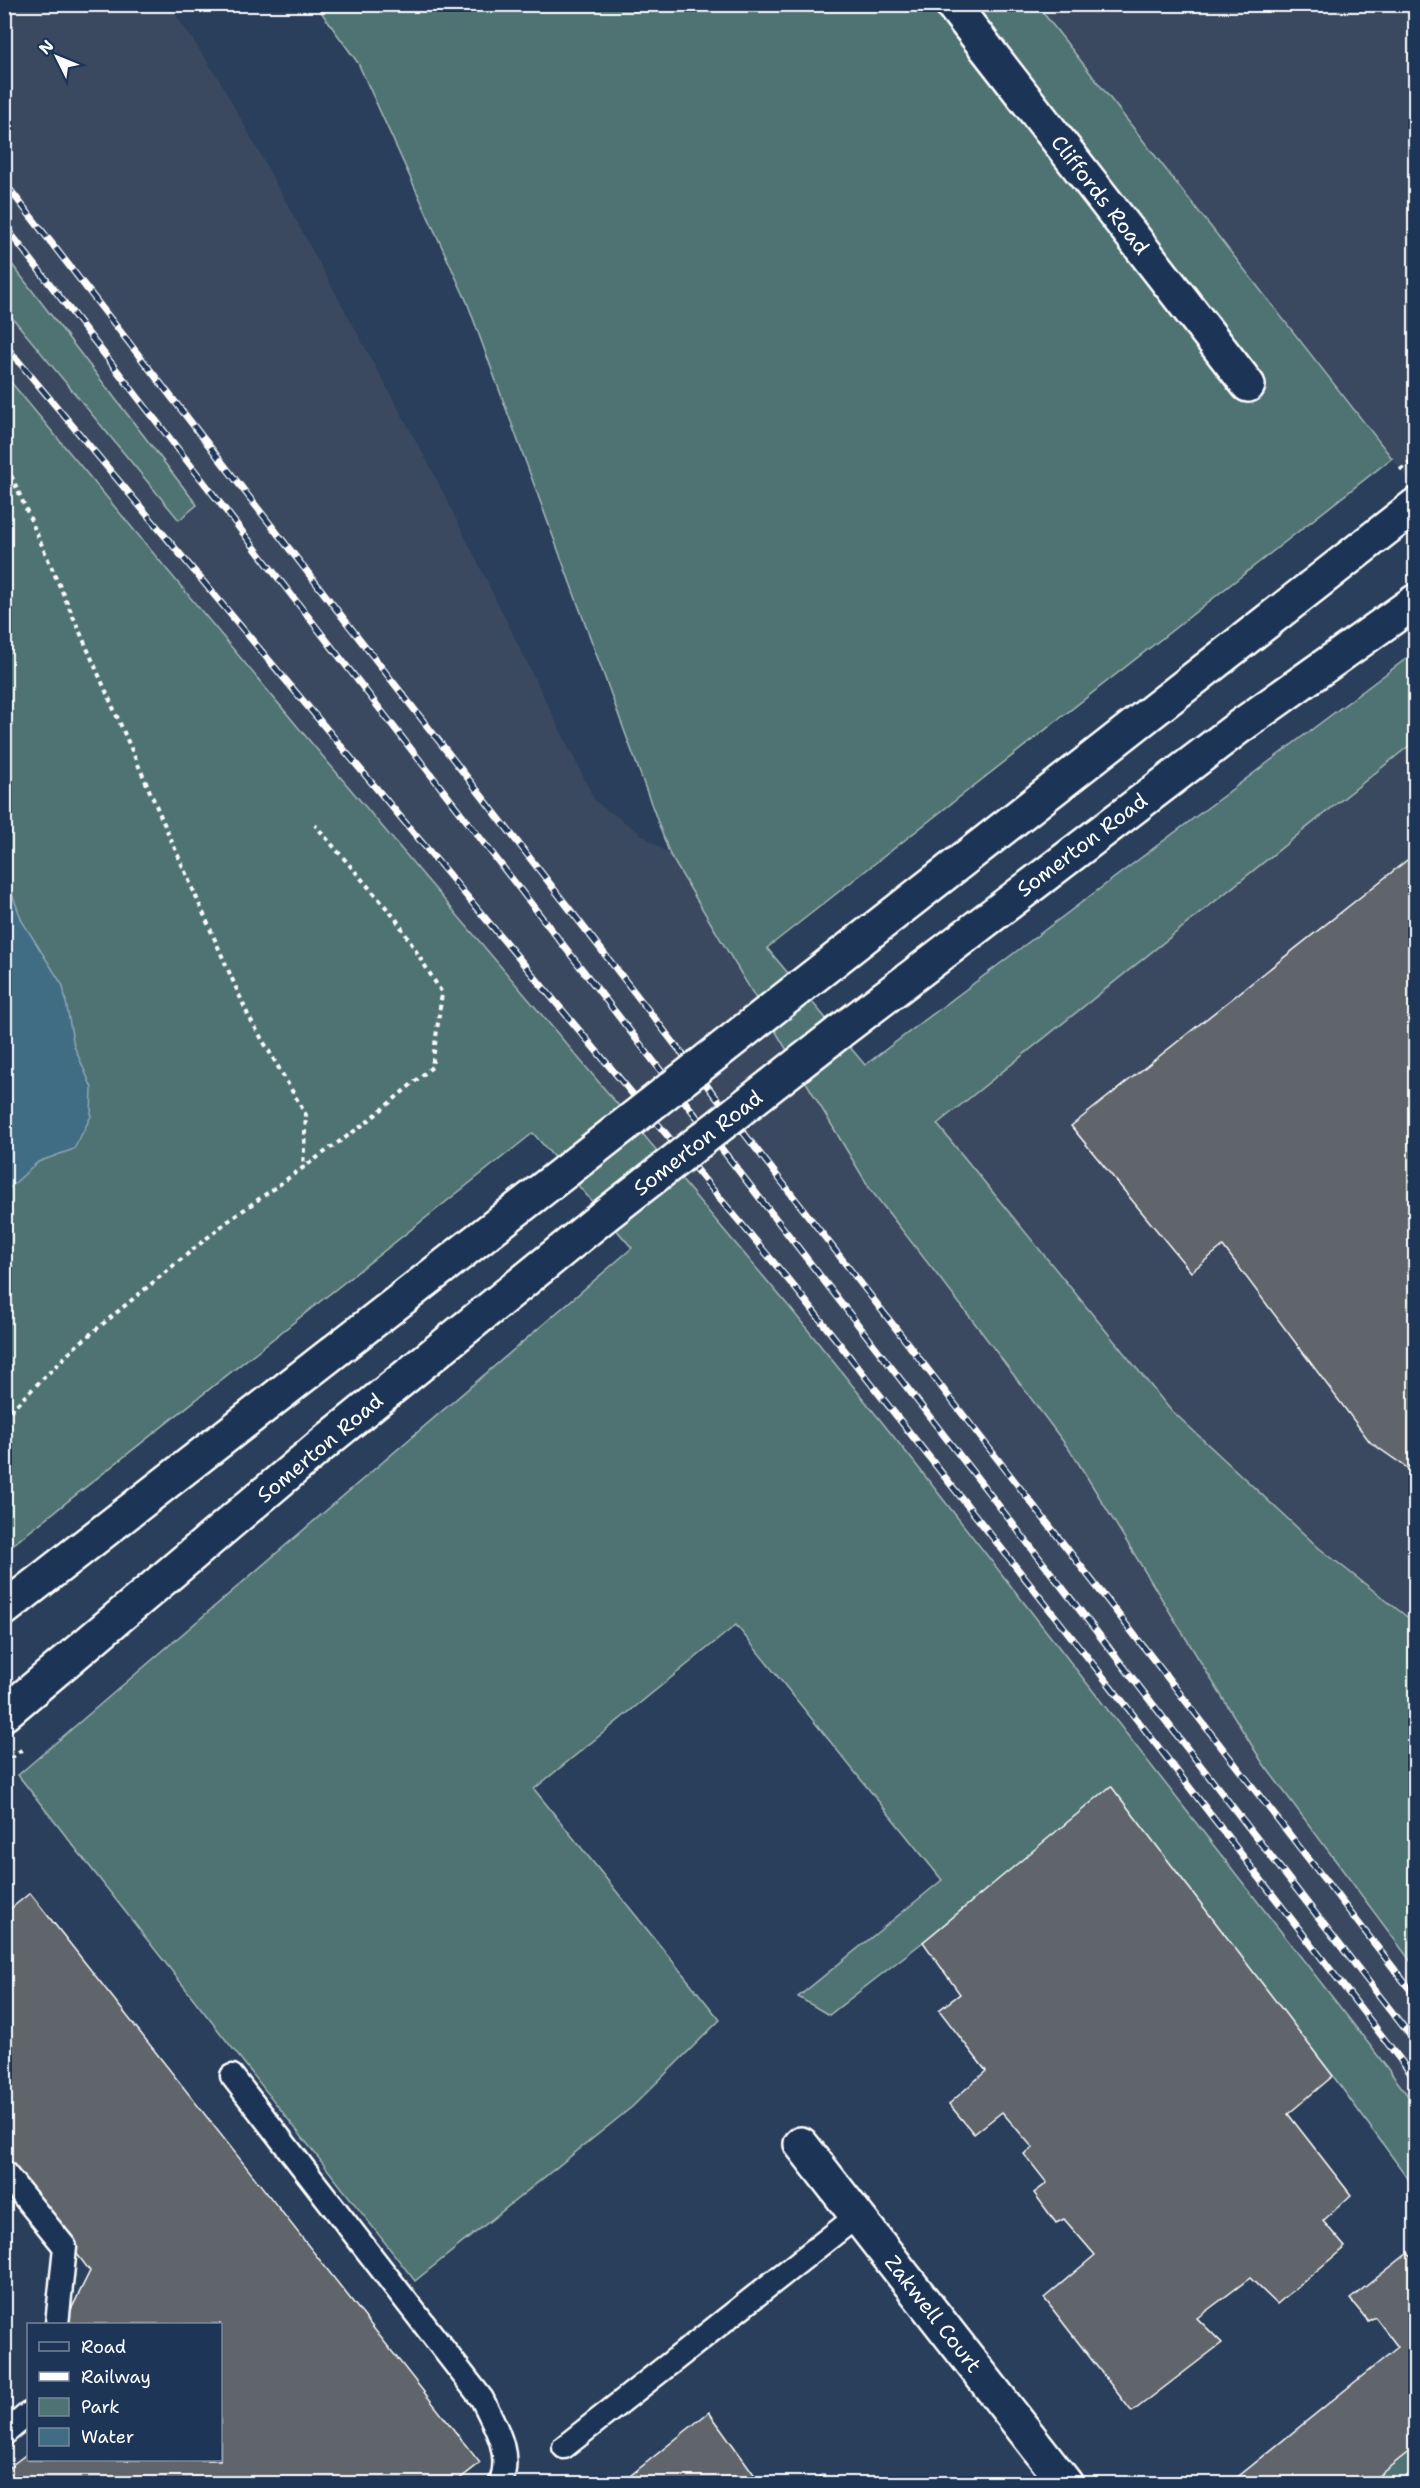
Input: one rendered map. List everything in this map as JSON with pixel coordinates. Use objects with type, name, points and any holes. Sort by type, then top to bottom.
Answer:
[{"type":"main road","name":"Cliffords Road","points":[[952,4],[1248,385]]},
{"type":"main road","points":[[4,1609],[1416,505]]},
{"type":"main road","name":"Somerton Road","points":[[4,1714],[330,1438],[604,1216],[838,1033],[1239,727],[1416,601]]},
{"type":"main road","name":"Zakwell Court","points":[[801,2144],[1066,2484]]},
{"type":"lane","points":[[232,2076],[482,2399],[501,2438],[506,2469],[500,2484]]},
{"type":"lane","points":[[4,2172],[65,2247],[57,2323]]},
{"type":"lane","points":[[564,2446],[857,2216]]},
{"type":"lane","points":[[4,2434],[27,2415]]},
{"type":"path","points":[[4,459],[248,1015],[306,1115],[303,1168]]},
{"type":"path","points":[[4,1417],[95,1331],[224,1224],[367,1122],[432,1067],[442,993],[396,919],[315,825]]},
{"type":"shaded area","points":[[5,5],[169,5],[219,79],[435,476],[595,801],[670,855],[870,1189],[977,1326],[1074,1456],[1262,1762],[1415,1967],[1415,2105],[914,1462],[791,1309],[303,733],[5,375],[4,309],[40,353],[197,506],[5,254]]},
{"type":"shaded area","points":[[1037,5],[1415,5],[1415,487],[1352,409]]},
{"type":"shaded area","points":[[1415,741],[1415,1623],[1319,1548],[1169,1408],[937,1124]]},
{"type":"green space","points":[[316,5],[1037,5],[1392,458],[767,948],[865,1065],[1415,652],[1415,741],[937,1124],[1169,1408],[1319,1548],[1415,1623],[1415,1967],[1262,1762],[1074,1456],[977,1326],[870,1189],[670,855],[467,302],[358,63]]},
{"type":"green space","points":[[4,254],[197,505],[179,520],[5,309]]},
{"type":"green space","points":[[5,375],[303,733],[791,1309],[914,1462],[1372,2048],[1415,2105],[1415,2188],[1333,2076],[923,1942],[829,2015],[798,1997],[942,1880],[736,1625],[534,1789],[720,2020],[632,2107],[415,2281],[18,1775],[632,1248],[533,1133],[5,1551]]},
{"type":"green space","points":[[1415,2446],[1415,2483],[1368,2483]]},
{"type":"water","points":[[4,872],[22,921],[63,986],[74,1046],[92,1088],[91,1116],[74,1149],[38,1162],[5,1192]]},
{"type":"building","points":[[1416,853],[1416,1474],[1370,1442],[1223,1246],[1191,1272],[1071,1126]]},
{"type":"building","points":[[1111,1786],[1333,2076],[1288,2114],[1351,2195],[1323,2221],[1345,2247],[1277,2304],[1250,2278],[1197,2318],[1222,2343],[1132,2412],[1044,2298],[1095,2255],[1064,2219],[1056,2223],[1034,2193],[1047,2183],[1024,2154],[1033,2148],[1002,2112],[974,2134],[949,2104],[986,2071],[939,2010],[960,1994],[923,1942]]},
{"type":"building","points":[[30,1893],[480,2463],[453,2484],[4,2484],[4,2471],[27,2454],[27,2461],[222,2461],[222,2323],[64,2323],[90,2271],[4,2158],[4,1914]]},
{"type":"building","points":[[1408,2253],[1416,2262],[1416,2446],[1368,2484],[1229,2484],[1398,2347],[1375,2317],[1368,2321],[1350,2299]]},
{"type":"building","points":[[709,2412],[761,2484],[620,2484]]},
{"type":"building","points":[[824,2474],[830,2484],[811,2484]]},
{"type":"railway","points":[[4,182],[1416,1997]]},
{"type":"railway","points":[[4,225],[1416,2043]]},
{"type":"railway","points":[[4,344],[796,1289],[1142,1726],[1416,2080]]}]
